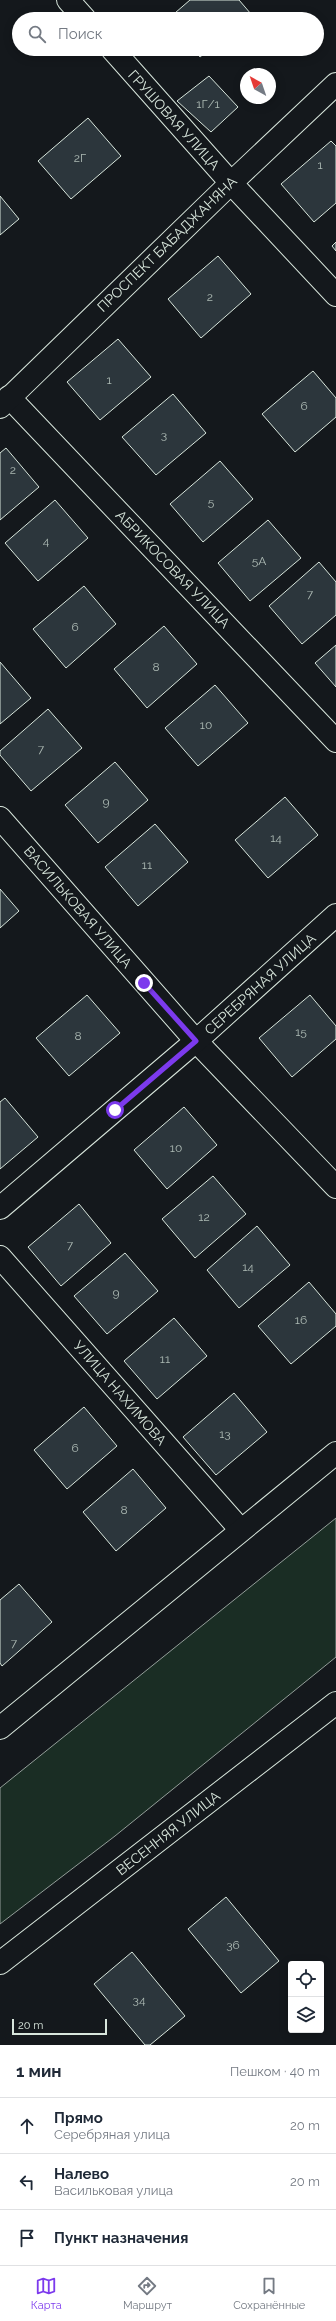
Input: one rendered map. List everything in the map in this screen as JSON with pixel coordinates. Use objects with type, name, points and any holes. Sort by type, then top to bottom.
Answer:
[{"type":"street","points":[[68,0],[79,12]]},
{"type":"street","name":"ГРУШОВАЯ УЛИЦА","points":[[118,56],[231,183],[336,296]]},
{"type":"street","name":"ПРОСПЕКТ БАБАДЖАНЯНА","points":[[5,402],[231,183],[336,84]]},
{"type":"street","name":"АБРИКОСОВАЯ УЛИЦА","points":[[5,402],[336,741]]},
{"type":"street","name":"ВАСИЛЬКОВАЯ УЛИЦА","points":[[0,818],[196,1041],[336,1187]]},
{"type":"street","name":"СЕРЕБРЯНАЯ УЛИЦА","points":[[0,1208],[196,1041],[336,915]]},
{"type":"street","name":"УЛИЦА НАХИМОВА","points":[[0,1257],[240,1529]]},
{"type":"street","points":[[4,1718],[336,1453]]},
{"type":"street","name":"ВЕСЕННЯЯ УЛИЦА","points":[[0,1963],[336,1703]]},
{"type":"green space","points":[[336,1518],[336,1657],[115,1836],[0,1924],[0,1788]]},
{"type":"building","points":[[190,0],[239,0],[249,12],[176,12]]},
{"type":"building","points":[[209,76],[238,107],[211,132],[177,101]]},
{"type":"building","points":[[88,118],[121,156],[71,199],[38,161]]},
{"type":"building","points":[[331,141],[336,146],[336,203],[314,222],[281,184]]},
{"type":"building","points":[[0,196],[19,219],[0,235]]},
{"type":"building","points":[[336,242],[336,251],[332,246]]},
{"type":"building","points":[[218,256],[251,294],[201,338],[168,299]]},
{"type":"building","points":[[118,339],[151,377],[100,420],[67,382]]},
{"type":"building","points":[[313,371],[336,398],[336,417],[295,452],[262,414]]},
{"type":"building","points":[[173,394],[206,433],[156,475],[122,437]]},
{"type":"building","points":[[6,448],[39,487],[0,520],[0,453]]},
{"type":"building","points":[[220,461],[253,499],[203,542],[170,504]]},
{"type":"building","points":[[55,500],[88,538],[38,581],[5,543]]},
{"type":"building","points":[[268,520],[301,558],[250,601],[218,563]]},
{"type":"building","points":[[319,562],[336,582],[336,615],[302,644],[269,606]]},
{"type":"building","points":[[84,586],[116,624],[66,668],[33,629]]},
{"type":"building","points":[[164,626],[197,664],[147,708],[114,669]]},
{"type":"building","points":[[336,645],[336,687],[315,663]]},
{"type":"building","points":[[0,662],[31,698],[0,724]]},
{"type":"building","points":[[215,685],[248,723],[198,766],[165,728]]},
{"type":"building","points":[[48,709],[82,748],[31,791],[0,755],[0,751]]},
{"type":"building","points":[[115,762],[148,800],[98,843],[65,805]]},
{"type":"building","points":[[285,797],[318,835],[268,878],[235,840]]},
{"type":"building","points":[[155,824],[188,862],[138,906],[105,867]]},
{"type":"building","points":[[0,889],[19,911],[0,928]]},
{"type":"building","points":[[87,995],[120,1033],[69,1076],[36,1038]]},
{"type":"building","points":[[310,995],[336,1026],[336,1039],[292,1077],[259,1038]]},
{"type":"building","points":[[5,1098],[38,1137],[0,1169],[0,1102]]},
{"type":"building","points":[[184,1107],[217,1145],[167,1189],[134,1150]]},
{"type":"building","points":[[213,1176],[246,1214],[195,1258],[162,1219]]},
{"type":"building","points":[[79,1204],[111,1243],[61,1286],[28,1247]]},
{"type":"building","points":[[257,1226],[290,1265],[239,1308],[207,1270]]},
{"type":"building","points":[[125,1253],[158,1291],[107,1334],[74,1296]]},
{"type":"building","points":[[309,1282],[336,1314],[336,1326],[291,1364],[258,1326]]},
{"type":"building","points":[[174,1318],[207,1356],[157,1399],[124,1361]]},
{"type":"building","points":[[234,1393],[267,1432],[216,1475],[183,1437]]},
{"type":"building","points":[[84,1407],[117,1446],[67,1489],[34,1450]]},
{"type":"building","points":[[133,1469],[166,1508],[116,1551],[83,1512]]},
{"type":"building","points":[[19,1584],[52,1622],[2,1666],[0,1663],[0,1600]]},
{"type":"building","points":[[226,1897],[279,1961],[241,1993],[188,1929]]},
{"type":"building","points":[[132,1952],[185,2016],[150,2045],[145,2045],[94,1984]]},
{"type":"route","points":[[115,1110],[196,1041],[144,983]]}]
